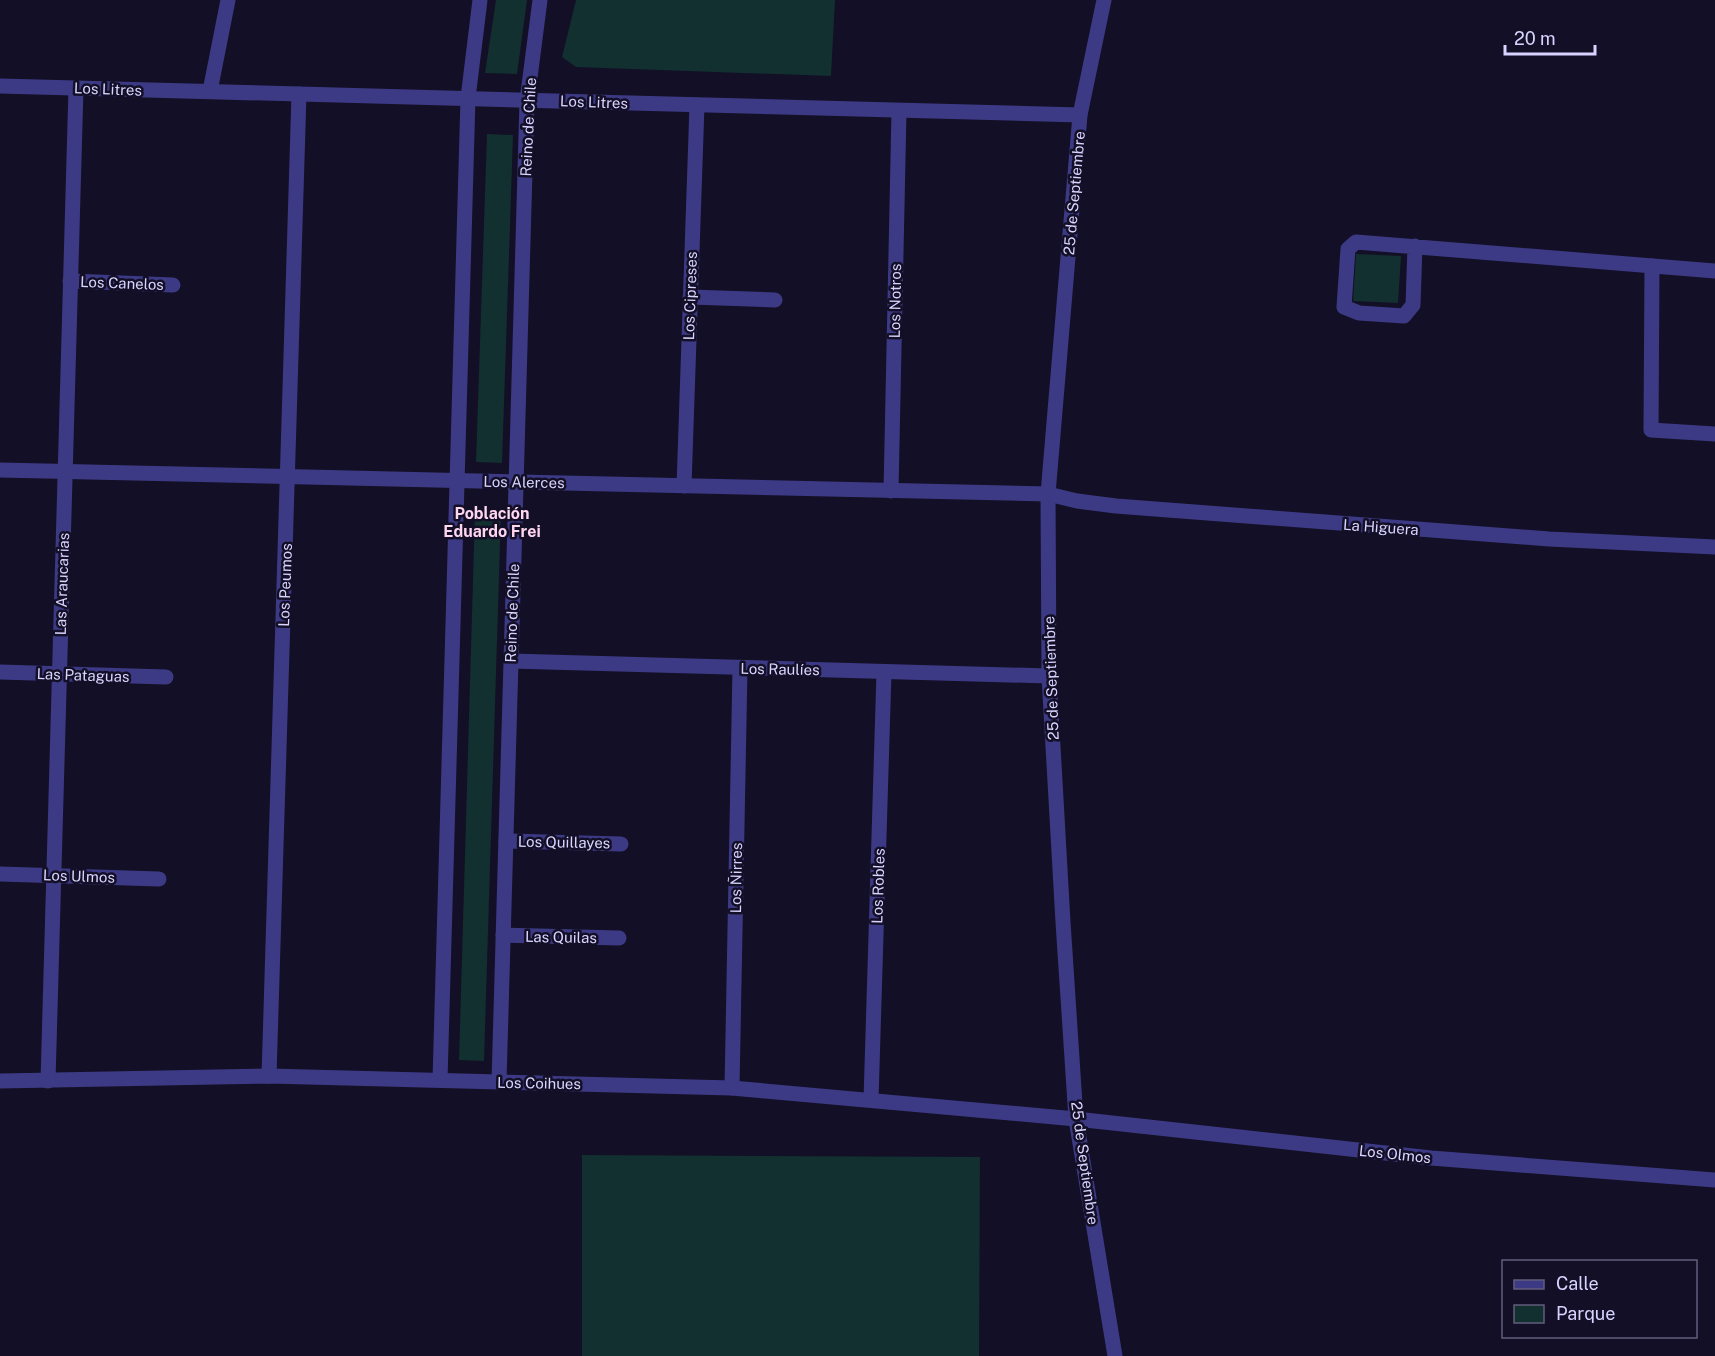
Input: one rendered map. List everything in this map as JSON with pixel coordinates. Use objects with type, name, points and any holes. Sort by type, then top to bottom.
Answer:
[{"type":"street","points":[[210,92],[228,0]]},
{"type":"street","points":[[440,1080],[468,98],[480,0]]},
{"type":"street","name":"Reino de Chile","points":[[499,1083],[527,100],[540,0]]},
{"type":"street","name":"25 de Septiembre","points":[[1104,0],[1080,115],[1048,494],[1049,676],[1076,1119],[1115,1356]]},
{"type":"street","name":"Los Litres","points":[[0,86],[1080,115]]},
{"type":"street","name":"Las Araucarias","points":[[48,1081],[76,88]]},
{"type":"street","name":"Los Peumos","points":[[269,1076],[299,94]]},
{"type":"street","name":"Los Cipreses","points":[[684,486],[697,105]]},
{"type":"street","name":"Los Notros","points":[[891,491],[899,111]]},
{"type":"street","points":[[1415,246],[1413,305],[1404,316],[1359,313],[1344,307],[1348,249],[1356,242],[1415,246],[1715,272]]},
{"type":"street","points":[[1652,266],[1651,430],[1715,434]]},
{"type":"street","name":"Los Canelos","points":[[70,280],[173,285]]},
{"type":"street","points":[[690,297],[775,300]]},
{"type":"street","name":"Los Alerces","points":[[0,470],[1048,494]]},
{"type":"street","name":"La Higuera","points":[[1048,494],[1077,501],[1116,506],[1365,526],[1549,539],[1715,547]]},
{"type":"street","name":"Los Raulíes","points":[[511,661],[1049,676]]},
{"type":"street","name":"Los Ñirres","points":[[732,1088],[740,668]]},
{"type":"street","name":"Las Pataguas","points":[[0,672],[165,677]]},
{"type":"street","name":"Los Robles","points":[[871,1100],[884,672]]},
{"type":"street","name":"Los Quillayes","points":[[506,841],[621,844]]},
{"type":"street","name":"Los Ulmos","points":[[0,874],[159,879]]},
{"type":"street","name":"Las Quilas","points":[[503,935],[619,938]]},
{"type":"street","name":"Los Coihues","points":[[0,1081],[269,1076],[732,1088],[1076,1119]]},
{"type":"street","name":"Los Olmos","points":[[1076,1119],[1431,1158],[1715,1180]]},
{"type":"green space","points":[[496,0],[527,0],[517,74],[485,73]]},
{"type":"green space","points":[[576,0],[835,0],[831,76],[576,67],[562,57]]},
{"type":"green space","points":[[487,134],[513,135],[502,463],[476,462]]},
{"type":"green space","points":[[1356,254],[1401,256],[1398,303],[1353,301]]},
{"type":"green space","points":[[475,511],[501,511],[484,1061],[459,1060]]},
{"type":"green space","points":[[582,1155],[980,1157],[979,1356],[582,1356]]},
{"type":"district","name":"Población Eduardo Frei","points":[[492,522]]}]
